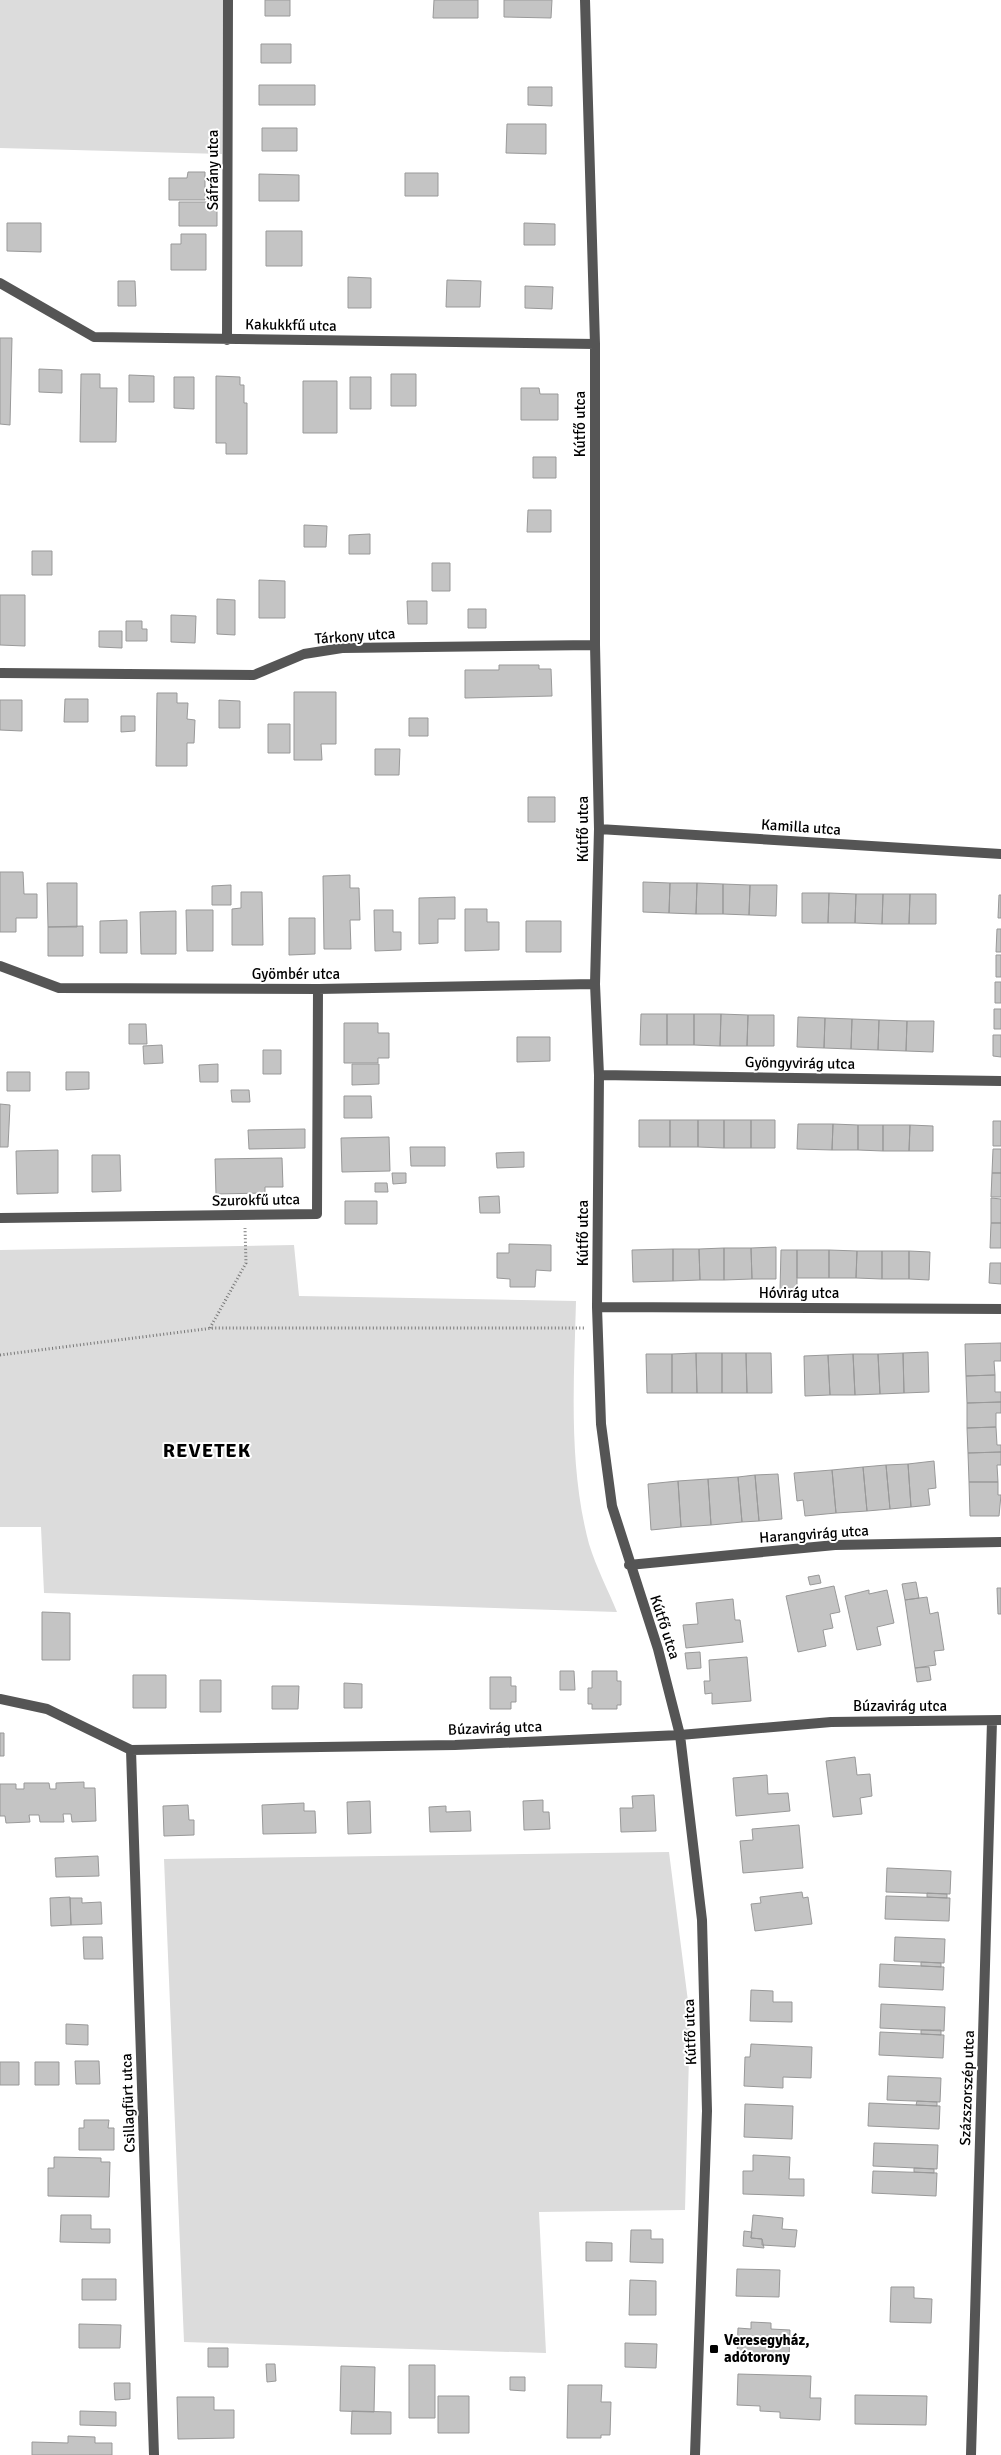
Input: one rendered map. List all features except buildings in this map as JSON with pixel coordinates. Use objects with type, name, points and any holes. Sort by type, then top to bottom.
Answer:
[{"type":"street","name":"Sáfrány utca","points":[[227,340],[228,0]]},
{"type":"street","name":"Kútfő utca","points":[[585,0],[595,344],[596,645],[600,829],[595,984],[599,1075],[598,1328],[601,1424],[612,1506],[629,1565],[658,1649],[680,1735],[702,1920],[707,2111],[695,2455]]},
{"type":"street","name":"Kakukkfű utca","points":[[0,284],[94,337],[595,344]]},
{"type":"street","name":"Tárkony utca","points":[[0,673],[254,674],[304,654],[342,648],[596,645]]},
{"type":"street","name":"Kamilla utca","points":[[600,829],[1001,854]]},
{"type":"street","name":"Gyömbér utca","points":[[0,966],[59,988],[318,989],[595,984]]},
{"type":"street","name":"Szurokfű utca","points":[[0,1218],[317,1214],[318,989]]},
{"type":"street","name":"Gyöngyvirág utca","points":[[599,1075],[1001,1081]]},
{"type":"street","name":"Hóvirág utca","points":[[598,1307],[1001,1309]]},
{"type":"street","name":"Harangvirág utca","points":[[629,1565],[835,1545],[1001,1542]]},
{"type":"street","name":"Búzavirág utca","points":[[0,1699],[47,1709],[131,1750],[455,1745],[680,1735],[831,1722],[997,1721]]},
{"type":"street","name":"Százszorszép utca","points":[[971,2455],[997,1721]]},
{"type":"street","name":"Csillagfürt utca","points":[[131,1750],[154,2455]]},
{"type":"path","points":[[210,1329],[246,1263],[244,1215]]},
{"type":"path","points":[[0,1355],[210,1329],[598,1328]]},
{"type":"shaded area","points":[[0,0],[223,0],[222,154],[0,148]]},
{"type":"shaded area","points":[[294,1245],[299,1296],[576,1301],[574,1423],[578,1484],[589,1544],[617,1612],[44,1593],[41,1527],[0,1527],[0,1250]]},
{"type":"shaded area","points":[[669,1852],[690,2017],[685,2210],[539,2212],[546,2353],[184,2342],[164,1859]]},
{"type":"place","name":"Veresegyház, adótorony","points":[[714,2349]]},
{"type":"district","name":"REVETEK","points":[[207,1450]]}]
